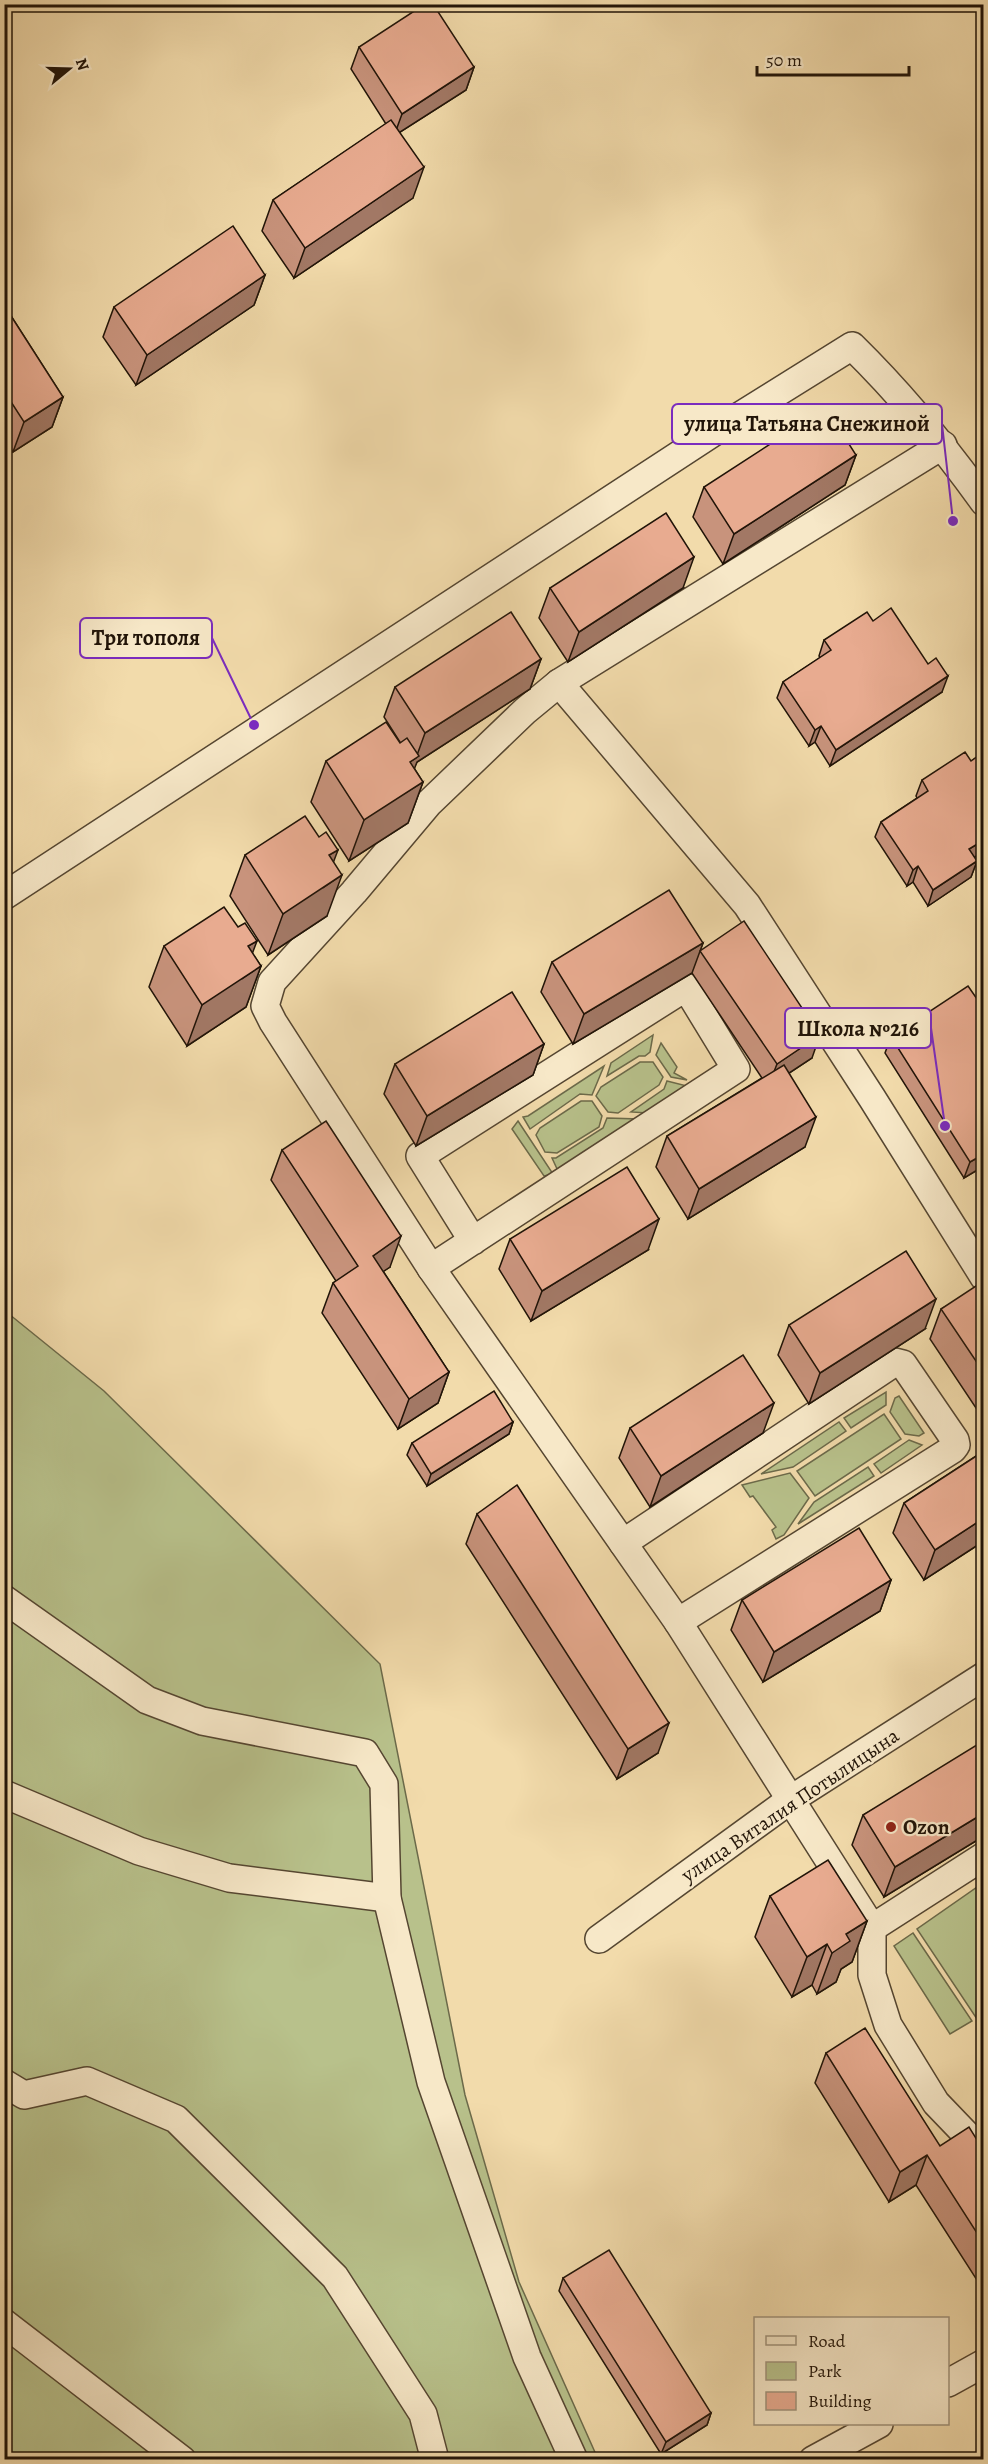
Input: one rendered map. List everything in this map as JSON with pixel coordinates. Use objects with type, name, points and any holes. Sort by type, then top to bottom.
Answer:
[{"type":"street","points":[[4,896],[714,432],[852,346],[889,383],[943,445],[984,502]]},
{"type":"street","points":[[943,445],[559,683],[525,711],[428,804],[354,892],[272,982],[265,1006],[273,1022],[431,1268],[678,1622],[872,1928],[872,1975],[888,2025],[936,2103],[984,2153]]},
{"type":"street","points":[[559,683],[747,905],[984,1277]]},
{"type":"street","points":[[431,1268],[473,1241],[736,1069],[686,987],[420,1156],[473,1241]]},
{"type":"street","points":[[623,1543],[892,1363],[903,1364],[936,1411],[956,1442],[952,1449],[678,1622]]},
{"type":"street","points":[[4,1599],[147,1700],[202,1721],[365,1753],[384,1784],[387,1898],[431,2082],[527,2357],[574,2460]]},
{"type":"street","name":"улица Виталия Потылицына","points":[[599,1938],[790,1800],[984,1676]]},
{"type":"street","points":[[4,1794],[139,1851],[229,1878],[387,1898]]},
{"type":"street","points":[[872,1928],[984,1856]]},
{"type":"street","points":[[4,2083],[24,2095],[87,2081],[176,2119],[335,2277],[423,2414],[435,2460]]},
{"type":"street","points":[[4,2323],[182,2460]]},
{"type":"street","points":[[949,2383],[984,2362]]},
{"type":"street","points":[[813,2460],[877,2425]]},
{"type":"green space","points":[[653,1035],[650,1052],[645,1056],[639,1056],[607,1076],[611,1063]]},
{"type":"green space","points":[[661,1043],[677,1067],[674,1073],[687,1080],[671,1077],[656,1055]]},
{"type":"green space","points":[[640,1062],[653,1062],[663,1077],[659,1085],[618,1113],[608,1112],[596,1096],[601,1087]]},
{"type":"green space","points":[[604,1066],[592,1095],[580,1094],[530,1129],[523,1117],[528,1116]]},
{"type":"green space","points":[[667,1081],[687,1086],[648,1113],[631,1112],[664,1089]]},
{"type":"green space","points":[[581,1101],[592,1101],[602,1116],[599,1127],[557,1153],[545,1152],[536,1135],[540,1128]]},
{"type":"green space","points":[[607,1118],[638,1119],[558,1171],[552,1158],[556,1158],[603,1128]]},
{"type":"green space","points":[[518,1121],[553,1174],[544,1176],[512,1129]]},
{"type":"green space","points":[[4,1310],[104,1391],[380,1664],[465,2095],[519,2282],[598,2459],[5,2459]]},
{"type":"green space","points":[[886,1392],[886,1405],[851,1428],[844,1418]]},
{"type":"green space","points":[[899,1396],[924,1433],[919,1436],[905,1434],[890,1412],[895,1398]]},
{"type":"green space","points":[[884,1414],[901,1439],[815,1496],[797,1471]]},
{"type":"green space","points":[[839,1422],[846,1431],[793,1467],[761,1474]]},
{"type":"green space","points":[[909,1440],[922,1445],[881,1473],[874,1464]]},
{"type":"green space","points":[[868,1467],[874,1476],[798,1524],[814,1502]]},
{"type":"green space","points":[[790,1473],[809,1498],[784,1535],[776,1539],[772,1530],[776,1527],[742,1485]]},
{"type":"green space","points":[[983,1883],[983,2028],[917,1929]]},
{"type":"green space","points":[[913,1933],[972,2021],[950,2034],[894,1946]]},
{"type":"building","points":[[425,4],[433,4],[474,67],[402,114],[359,47]]},
{"type":"building","points":[[391,120],[424,167],[305,248],[273,200]]},
{"type":"building","points":[[233,226],[265,275],[147,355],[114,307]]},
{"type":"building","points":[[4,305],[63,397],[24,422],[4,391]]},
{"type":"building","points":[[826,408],[856,455],[734,534],[704,487]]},
{"type":"building","points":[[666,513],[694,557],[579,632],[550,588]]},
{"type":"building","points":[[891,608],[928,664],[936,658],[948,676],[836,750],[821,726],[815,730],[783,682],[831,650],[824,640],[867,612],[873,621]]},
{"type":"building","points":[[511,612],[541,659],[425,733],[395,687]]},
{"type":"building","points":[[386,722],[400,743],[407,738],[419,756],[410,762],[423,782],[364,820],[326,761]]},
{"type":"building","points":[[965,752],[971,761],[984,752],[984,840],[969,849],[977,861],[933,890],[918,866],[913,870],[881,822],[928,791],[922,780]]},
{"type":"building","points":[[305,816],[319,837],[326,832],[338,850],[329,855],[342,875],[283,914],[245,855]]},
{"type":"building","points":[[669,890],[703,943],[584,1014],[552,962]]},
{"type":"building","points":[[224,907],[238,927],[245,923],[257,941],[248,946],[261,966],[202,1005],[164,946]]},
{"type":"building","points":[[744,921],[820,1035],[777,1064],[700,951]]},
{"type":"building","points":[[968,986],[984,1009],[984,1154],[970,1162],[891,1037]]},
{"type":"building","points":[[512,992],[544,1044],[427,1116],[395,1064]]},
{"type":"building","points":[[784,1065],[816,1117],[699,1189],[667,1136]]},
{"type":"building","points":[[326,1121],[401,1236],[373,1256],[449,1372],[409,1399],[333,1283],[358,1266],[282,1150]]},
{"type":"building","points":[[627,1167],[659,1219],[542,1291],[510,1239]]},
{"type":"building","points":[[906,1251],[936,1299],[820,1373],[789,1325]]},
{"type":"building","points":[[982,1282],[984,1285],[984,1373],[941,1309]]},
{"type":"building","points":[[743,1355],[774,1403],[661,1476],[630,1428]]},
{"type":"building","points":[[494,1391],[513,1422],[431,1474],[412,1443]]},
{"type":"building","points":[[984,1451],[984,1518],[935,1550],[904,1503]]},
{"type":"building","points":[[517,1485],[669,1723],[628,1749],[477,1514]]},
{"type":"building","points":[[859,1528],[891,1580],[774,1652],[742,1600]]},
{"type":"building","points":[[980,1743],[984,1749],[984,1813],[895,1867],[863,1815]]},
{"type":"building","points":[[828,1860],[867,1921],[846,1934],[850,1941],[832,1953],[827,1944],[807,1957],[770,1896]]},
{"type":"building","points":[[865,2028],[940,2146],[969,2127],[984,2151],[984,2244],[927,2155],[900,2172],[826,2053]]},
{"type":"building","points":[[609,2250],[711,2413],[666,2442],[563,2278]]},
{"type":"place","name":"улица Татьяна Снежиной","points":[[953,521]]},
{"type":"place","name":"Три тополя","points":[[254,725]]},
{"type":"place","name":"Школа №216","points":[[945,1126]]},
{"type":"place","name":"Ozon","points":[[891,1827]]}]
